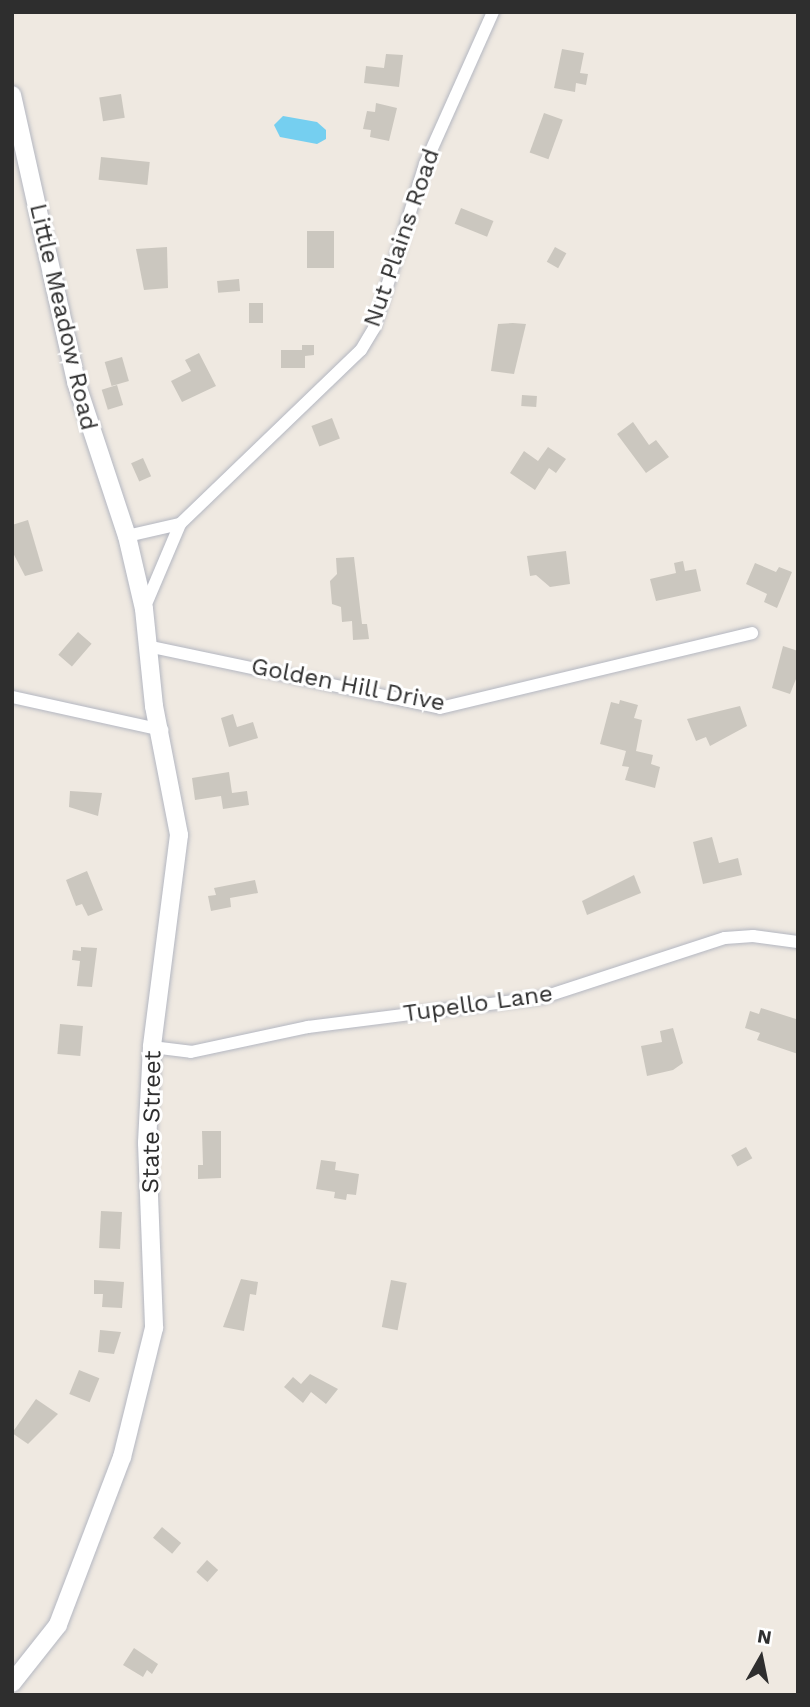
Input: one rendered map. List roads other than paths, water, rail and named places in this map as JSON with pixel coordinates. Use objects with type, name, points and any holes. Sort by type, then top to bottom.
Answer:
[{"type":"street","name":"Nut Plains Road","points":[[144,609],[180,524],[361,350],[374,328],[425,164],[493,12]]},
{"type":"street","name":"Little Meadow Road","points":[[12,95],[76,382],[127,536]]},
{"type":"street","points":[[127,536],[180,524]]},
{"type":"street","name":"State Street","points":[[12,1683],[58,1625],[122,1457],[154,1328],[148,1143],[152,1047],[179,835],[147,646],[144,609],[127,536]]},
{"type":"street","name":"Golden Hill Drive","points":[[147,646],[440,708],[752,633]]},
{"type":"street","points":[[12,697],[162,730]]},
{"type":"street","name":"Tupello Lane","points":[[152,1047],[191,1052],[308,1027],[544,997],[724,937],[773,937],[798,942]]},
{"type":"water","points":[[283,116],[317,122],[326,130],[326,139],[317,144],[280,137],[274,125]]}]
